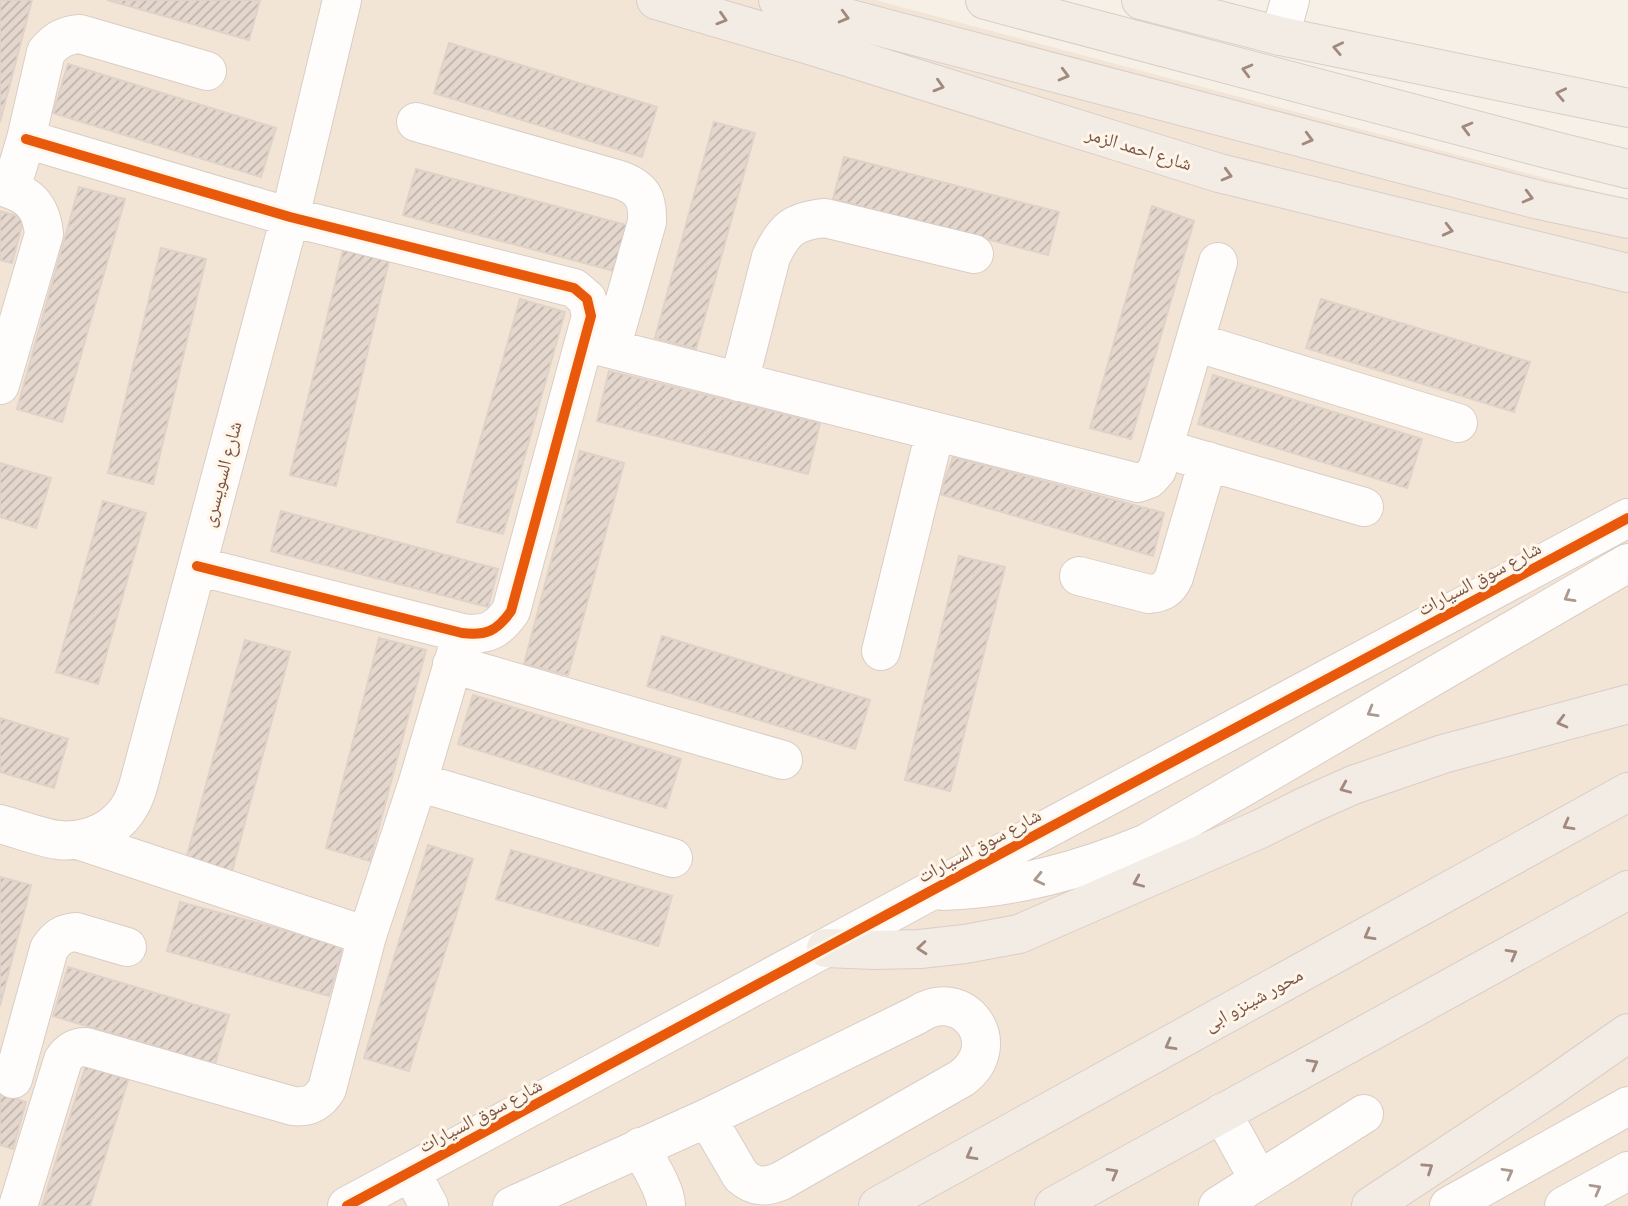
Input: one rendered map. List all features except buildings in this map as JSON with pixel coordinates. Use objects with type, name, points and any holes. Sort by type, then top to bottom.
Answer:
[{"type":"main road","name":"شارع احمد الزمر","points":[[656,0],[1219,173],[1628,273]]},
{"type":"main road","points":[[778,0],[1539,200],[1628,219]]},
{"type":"main road","points":[[985,0],[1555,152],[1628,169]]},
{"type":"main road","points":[[1141,0],[1285,18],[1628,108]]},
{"type":"main road","points":[[826,948],[919,949],[1019,934],[1260,829],[1353,785],[1443,754],[1628,704]]},
{"type":"main road","name":"محور شينزو ابى","points":[[878,1206],[1628,792]]},
{"type":"main road","points":[[1054,1206],[1628,890]]},
{"type":"main road","points":[[1371,1206],[1628,1033]]},
{"type":"street","name":"شارع السويسرى","points":[[78,840],[99,834],[118,821],[131,804],[139,783],[290,217],[342,0]]},
{"type":"street","points":[[0,385],[44,234],[42,219],[35,205],[24,195],[5,188],[26,139],[46,52],[60,38],[80,34],[207,71]]},
{"type":"street","points":[[18,1206],[63,1060],[67,1054],[79,1047],[86,1046],[293,1106],[301,1107],[317,1102],[327,1088],[367,936],[418,782],[457,649],[476,635],[491,631],[503,623],[511,611],[598,345],[647,222],[648,208],[643,195],[633,184],[416,122]]},
{"type":"street","points":[[26,139],[290,217],[573,288],[587,299],[598,345]]},
{"type":"street","points":[[739,382],[771,257],[778,240],[807,219],[825,218],[974,254]]},
{"type":"street","points":[[598,345],[1138,483],[1144,482],[1157,470],[1218,262]]},
{"type":"street","points":[[1195,342],[1458,424]]},
{"type":"street","points":[[881,651],[935,432]]},
{"type":"street","points":[[1163,449],[1364,507]]},
{"type":"street","points":[[1079,576],[1149,594],[1165,590],[1174,577],[1208,461]]},
{"type":"street","name":"شارع سوق السيارات","points":[[347,1206],[1628,518]]},
{"type":"street","points":[[929,892],[974,890],[1019,883],[1106,860],[1147,843],[1628,563]]},
{"type":"street","points":[[197,566],[457,649],[783,760]]},
{"type":"street","points":[[418,782],[673,858]]},
{"type":"street","points":[[0,824],[56,839],[78,840],[367,936]]},
{"type":"street","points":[[54,1091],[7,1077],[49,949],[60,936],[76,932],[127,947]]},
{"type":"street","points":[[512,1206],[707,1118],[927,1009],[938,1006],[961,1011],[977,1027],[981,1038],[978,1062],[962,1078],[770,1186],[749,1182],[741,1176],[707,1118]]},
{"type":"street","points":[[1449,1206],[1628,1106]]},
{"type":"street","points":[[1222,1113],[1259,1180]]},
{"type":"street","points":[[1218,1206],[1364,1114]]},
{"type":"street","points":[[640,1147],[663,1192],[666,1206]]},
{"type":"street","points":[[1564,1206],[1628,1171]]},
{"type":"street","points":[[411,1172],[429,1206]]},
{"type":"shaded area","points":[[0,0],[875,0],[1628,200],[1628,1206],[0,1206]]},
{"type":"cycle path","points":[[26,139],[290,217],[574,288],[587,299],[591,316],[511,611],[496,628],[478,634],[462,633],[197,566]]},
{"type":"cycle path","points":[[347,1206],[1628,518]]}]
